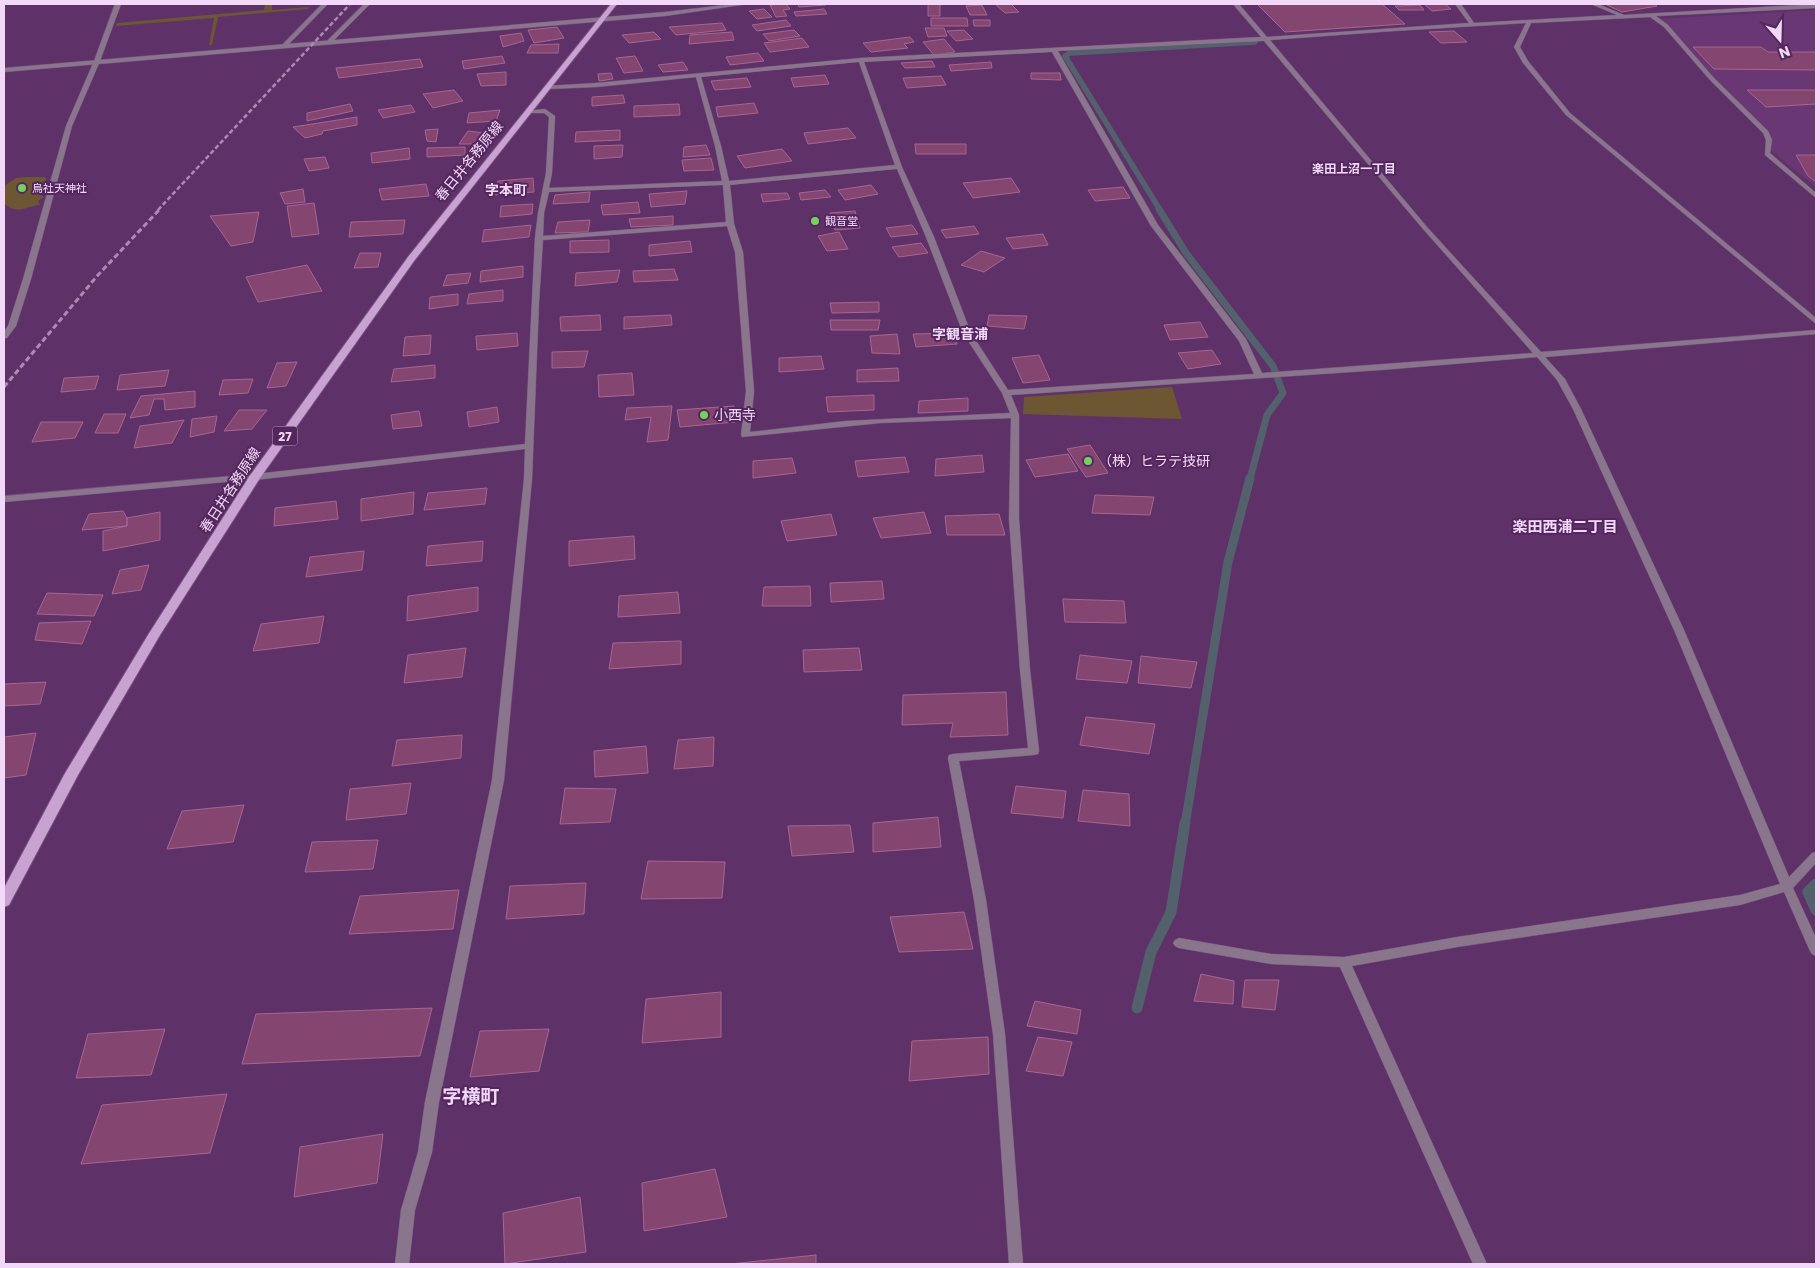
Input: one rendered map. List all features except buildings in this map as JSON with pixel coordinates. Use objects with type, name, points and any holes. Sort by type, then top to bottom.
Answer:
[{"type":"main road","name":"春日井各務原線","points":[[4,901],[72,775],[154,635],[255,477],[411,259],[614,4]]},
{"type":"street","points":[[4,336],[12,326],[27,279],[69,126],[97,61],[118,4]]},
{"type":"street","points":[[285,45],[325,4]]},
{"type":"street","points":[[330,41],[367,4]]},
{"type":"street","points":[[4,70],[674,13],[745,4]]},
{"type":"street","points":[[1236,4],[1425,228],[1561,379],[1577,409],[1679,630],[1787,887],[1816,951]]},
{"type":"street","points":[[1458,4],[1473,25]]},
{"type":"street","points":[[1594,4],[1626,17]]},
{"type":"street","points":[[548,87],[596,85],[861,60],[1265,39],[1473,25],[1816,6]]},
{"type":"street","points":[[1651,16],[1666,26],[1706,72],[1766,132],[1769,140],[1767,154],[1816,196]]},
{"type":"street","points":[[1529,22],[1517,47],[1525,62],[1568,114],[1816,322]]},
{"type":"street","points":[[1054,50],[1156,226],[1243,341],[1259,375]]},
{"type":"street","points":[[861,60],[899,167],[930,237],[966,333],[1006,393],[1015,415],[1014,519],[1025,670],[1034,751],[953,758],[980,900],[999,1034],[1016,1264]]},
{"type":"street","points":[[698,75],[718,146],[726,183],[730,224],[739,252],[750,391],[745,435],[802,426],[868,420],[1015,415]]},
{"type":"street","points":[[402,1264],[408,1210],[425,1152],[432,1102],[498,780],[528,479],[539,238],[541,213],[547,190],[552,116],[545,111],[528,112]]},
{"type":"street","points":[[547,190],[726,183],[899,167]]},
{"type":"street","points":[[539,238],[730,224]]},
{"type":"street","points":[[1006,393],[1538,355],[1816,332]]},
{"type":"street","points":[[4,499],[255,477],[529,446]]},
{"type":"street","points":[[1178,943],[1271,959],[1344,962],[1457,942],[1740,900],[1787,887],[1816,856]]},
{"type":"street","points":[[1344,962],[1480,1264]]},
{"type":"shaded area","points":[[265,4],[272,4],[272,10],[309,7],[308,9],[218,17],[212,45],[209,45],[214,18],[116,26],[117,23],[264,10]]},
{"type":"shaded area","points":[[1816,10],[1816,187],[1768,148],[1766,132],[1656,19]]},
{"type":"shaded area","points":[[45,177],[46,179],[45,183],[48,185],[40,194],[44,197],[38,201],[40,205],[18,210],[9,207],[4,203],[4,186],[16,178]]},
{"type":"shaded area","points":[[1172,387],[1182,419],[1023,414],[1024,397]]},
{"type":"waterway","points":[[1160,210],[1065,56],[1070,53],[1255,42]]},
{"type":"waterway","points":[[1159,209],[1186,253],[1273,366],[1283,393],[1267,415],[1250,479]]},
{"type":"waterway","points":[[1185,825],[1228,562],[1250,478]]},
{"type":"waterway","points":[[1137,1008],[1151,952],[1171,912],[1185,823]]},
{"type":"waterway","points":[[1816,884],[1808,892],[1816,910]]},
{"type":"railway","points":[[158,210],[350,4]]},
{"type":"railway","points":[[4,387],[98,275],[160,209]]},
{"type":"place","name":"烏社天神社","points":[[22,188]]},
{"type":"place","name":"観音堂","points":[[815,221]]},
{"type":"place","name":"小西寺","points":[[704,415]]},
{"type":"place","name":"（株）ヒラテ技研","points":[[1088,461]]},
{"type":"district","name":"楽田上沼一丁目","points":[[1354,168]]},
{"type":"district","name":"字本町","points":[[506,190]]},
{"type":"district","name":"字観音浦","points":[[960,334]]},
{"type":"district","name":"楽田西浦二丁目","points":[[1565,526]]},
{"type":"district","name":"字横町","points":[[471,1096]]}]
